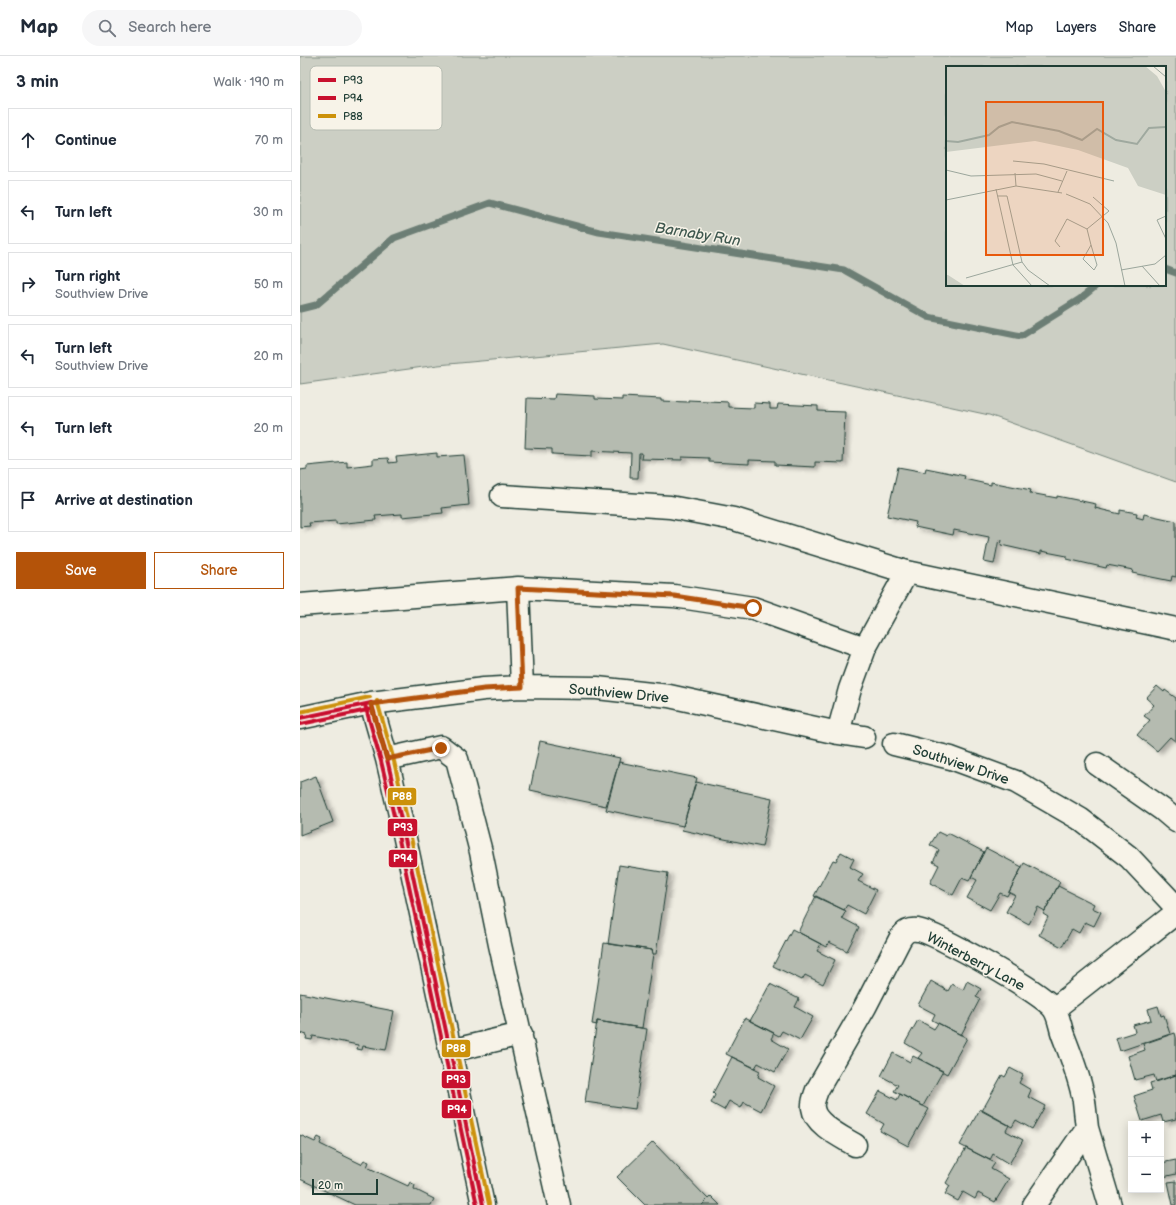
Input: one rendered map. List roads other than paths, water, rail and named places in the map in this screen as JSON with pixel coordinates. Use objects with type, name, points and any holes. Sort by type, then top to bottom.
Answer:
[{"type":"street","points":[[502,496],[677,508],[734,519],[907,572],[1176,629]]},
{"type":"street","points":[[838,733],[850,689],[865,648],[907,572]]},
{"type":"street","points":[[300,604],[518,588],[674,596],[753,608],[865,648]]},
{"type":"street","points":[[518,588],[522,687]]},
{"type":"street","name":"Southview Drive","points":[[300,718],[371,704],[484,689],[522,687],[597,688],[669,696],[838,733],[864,737]]},
{"type":"street","points":[[371,704],[387,759],[482,1205]]},
{"type":"street","name":"Southview Drive","points":[[894,744],[951,758],[1016,782],[1080,819],[1129,857],[1176,907]]},
{"type":"street","points":[[387,759],[441,748],[457,759],[481,852],[500,945],[559,1205]]},
{"type":"street","points":[[1097,764],[1163,810],[1176,821]]},
{"type":"street","points":[[1110,1205],[1086,1128],[1084,1101],[1079,1081],[1054,1009],[1176,913]]},
{"type":"street","name":"Winterberry Lane","points":[[855,1145],[826,1127],[818,1120],[813,1108],[814,1101],[817,1090],[904,932],[908,930],[918,930],[936,936],[1030,989],[1054,1009]]},
{"type":"street","points":[[450,1051],[521,1034]]},
{"type":"street","points":[[1034,1205],[1086,1128]]},
{"type":"waterway","name":"Barnaby Run","points":[[300,309],[316,305],[394,238],[490,203],[599,232],[844,270],[928,317],[1021,336],[1080,299],[1096,286]]},
{"type":"waterway","name":"Barnaby Run","points":[[1166,269],[1176,273]]}]
